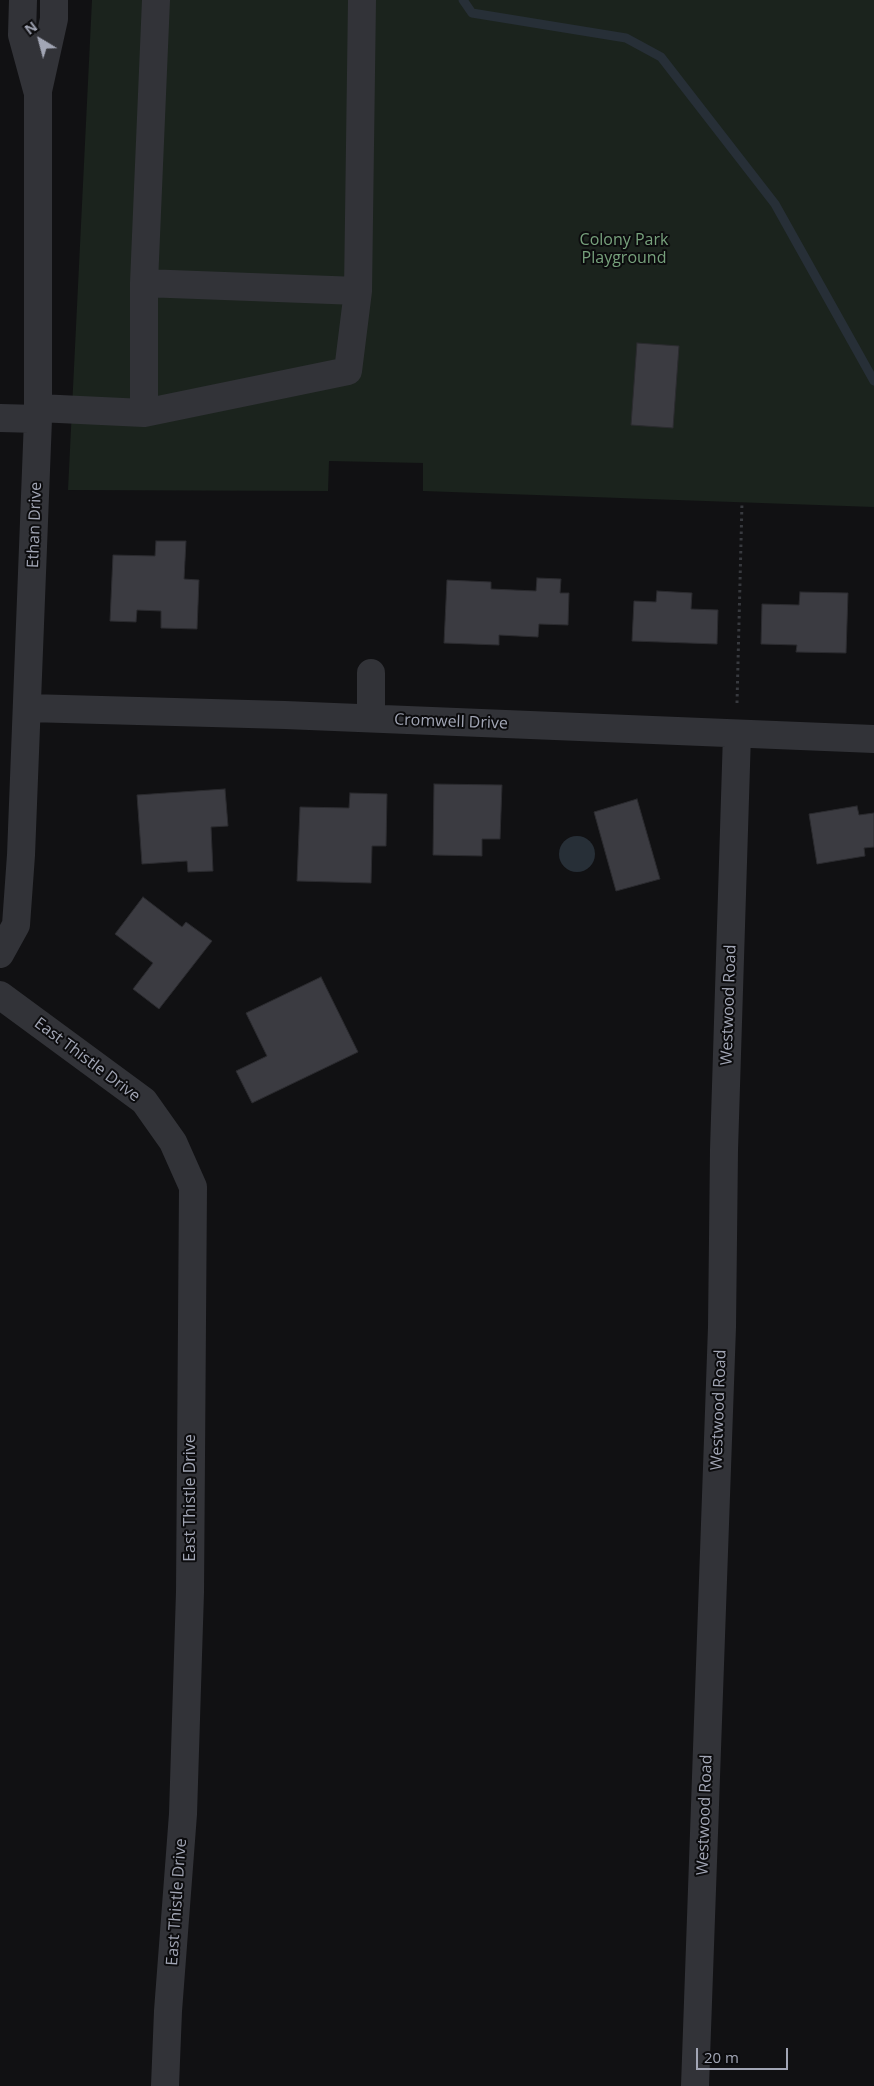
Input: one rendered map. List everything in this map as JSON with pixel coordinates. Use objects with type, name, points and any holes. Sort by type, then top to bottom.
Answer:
[{"type":"street","name":"Ethan Drive","points":[[23,0],[22,35],[38,91]]},
{"type":"street","points":[[144,413],[144,283],[156,0]]},
{"type":"street","points":[[0,418],[38,414],[144,413],[348,370],[358,291],[362,0]]},
{"type":"street","name":"Ethan Drive","points":[[0,954],[16,925],[21,855],[38,414],[38,91],[57,6]]},
{"type":"street","points":[[144,283],[358,291]]},
{"type":"street","points":[[371,673],[371,718]]},
{"type":"street","name":"Cromwell Drive","points":[[28,708],[371,718],[874,739]]},
{"type":"street","name":"Westwood Road","points":[[695,2086],[722,1327],[724,1150],[737,734]]},
{"type":"street","name":"East Thistle Drive","points":[[0,995],[144,1101],[173,1142],[193,1187],[190,1592],[183,1814],[168,2011],[165,2086]]},
{"type":"path","points":[[737,734],[742,502]]},
{"type":"green space","name":"Colony Park Playground","points":[[92,0],[874,0],[874,507],[423,491],[423,463],[329,461],[328,491],[68,490]]},
{"type":"shaded area","points":[[577,836],[590,841],[595,854],[590,867],[577,872],[564,867],[559,854],[564,841]]},
{"type":"building","points":[[637,343],[679,346],[673,428],[631,425]]},
{"type":"building","points":[[156,541],[186,541],[184,579],[199,580],[197,629],[161,628],[161,611],[137,610],[136,622],[110,621],[113,555],[155,556]]},
{"type":"building","points":[[537,578],[561,579],[560,593],[569,593],[568,625],[539,624],[538,637],[499,635],[499,645],[444,643],[447,580],[491,582],[491,589],[536,591]]},
{"type":"building","points":[[657,591],[692,593],[691,609],[718,610],[717,644],[632,641],[634,601],[656,602]]},
{"type":"building","points":[[800,592],[848,593],[846,653],[796,652],[797,645],[761,644],[762,604],[799,605]]},
{"type":"building","points":[[434,784],[502,785],[500,839],[482,839],[482,856],[433,855]]},
{"type":"building","points":[[225,789],[228,826],[211,827],[213,871],[188,872],[187,861],[142,864],[137,795]]},
{"type":"building","points":[[350,793],[387,794],[386,846],[372,846],[371,883],[297,881],[300,807],[349,808]]},
{"type":"building","points":[[637,799],[660,879],[616,891],[594,812]]},
{"type":"building","points":[[857,806],[859,815],[874,813],[874,847],[864,848],[865,856],[817,864],[809,814]]},
{"type":"building","points":[[143,897],[182,927],[186,922],[212,941],[159,1009],[133,989],[153,963],[115,934]]},
{"type":"building","points":[[321,977],[358,1052],[252,1103],[236,1071],[267,1056],[246,1013]]},
{"type":"waterway","points":[[463,0],[472,13],[626,38],[661,57],[775,204],[874,381]]}]
